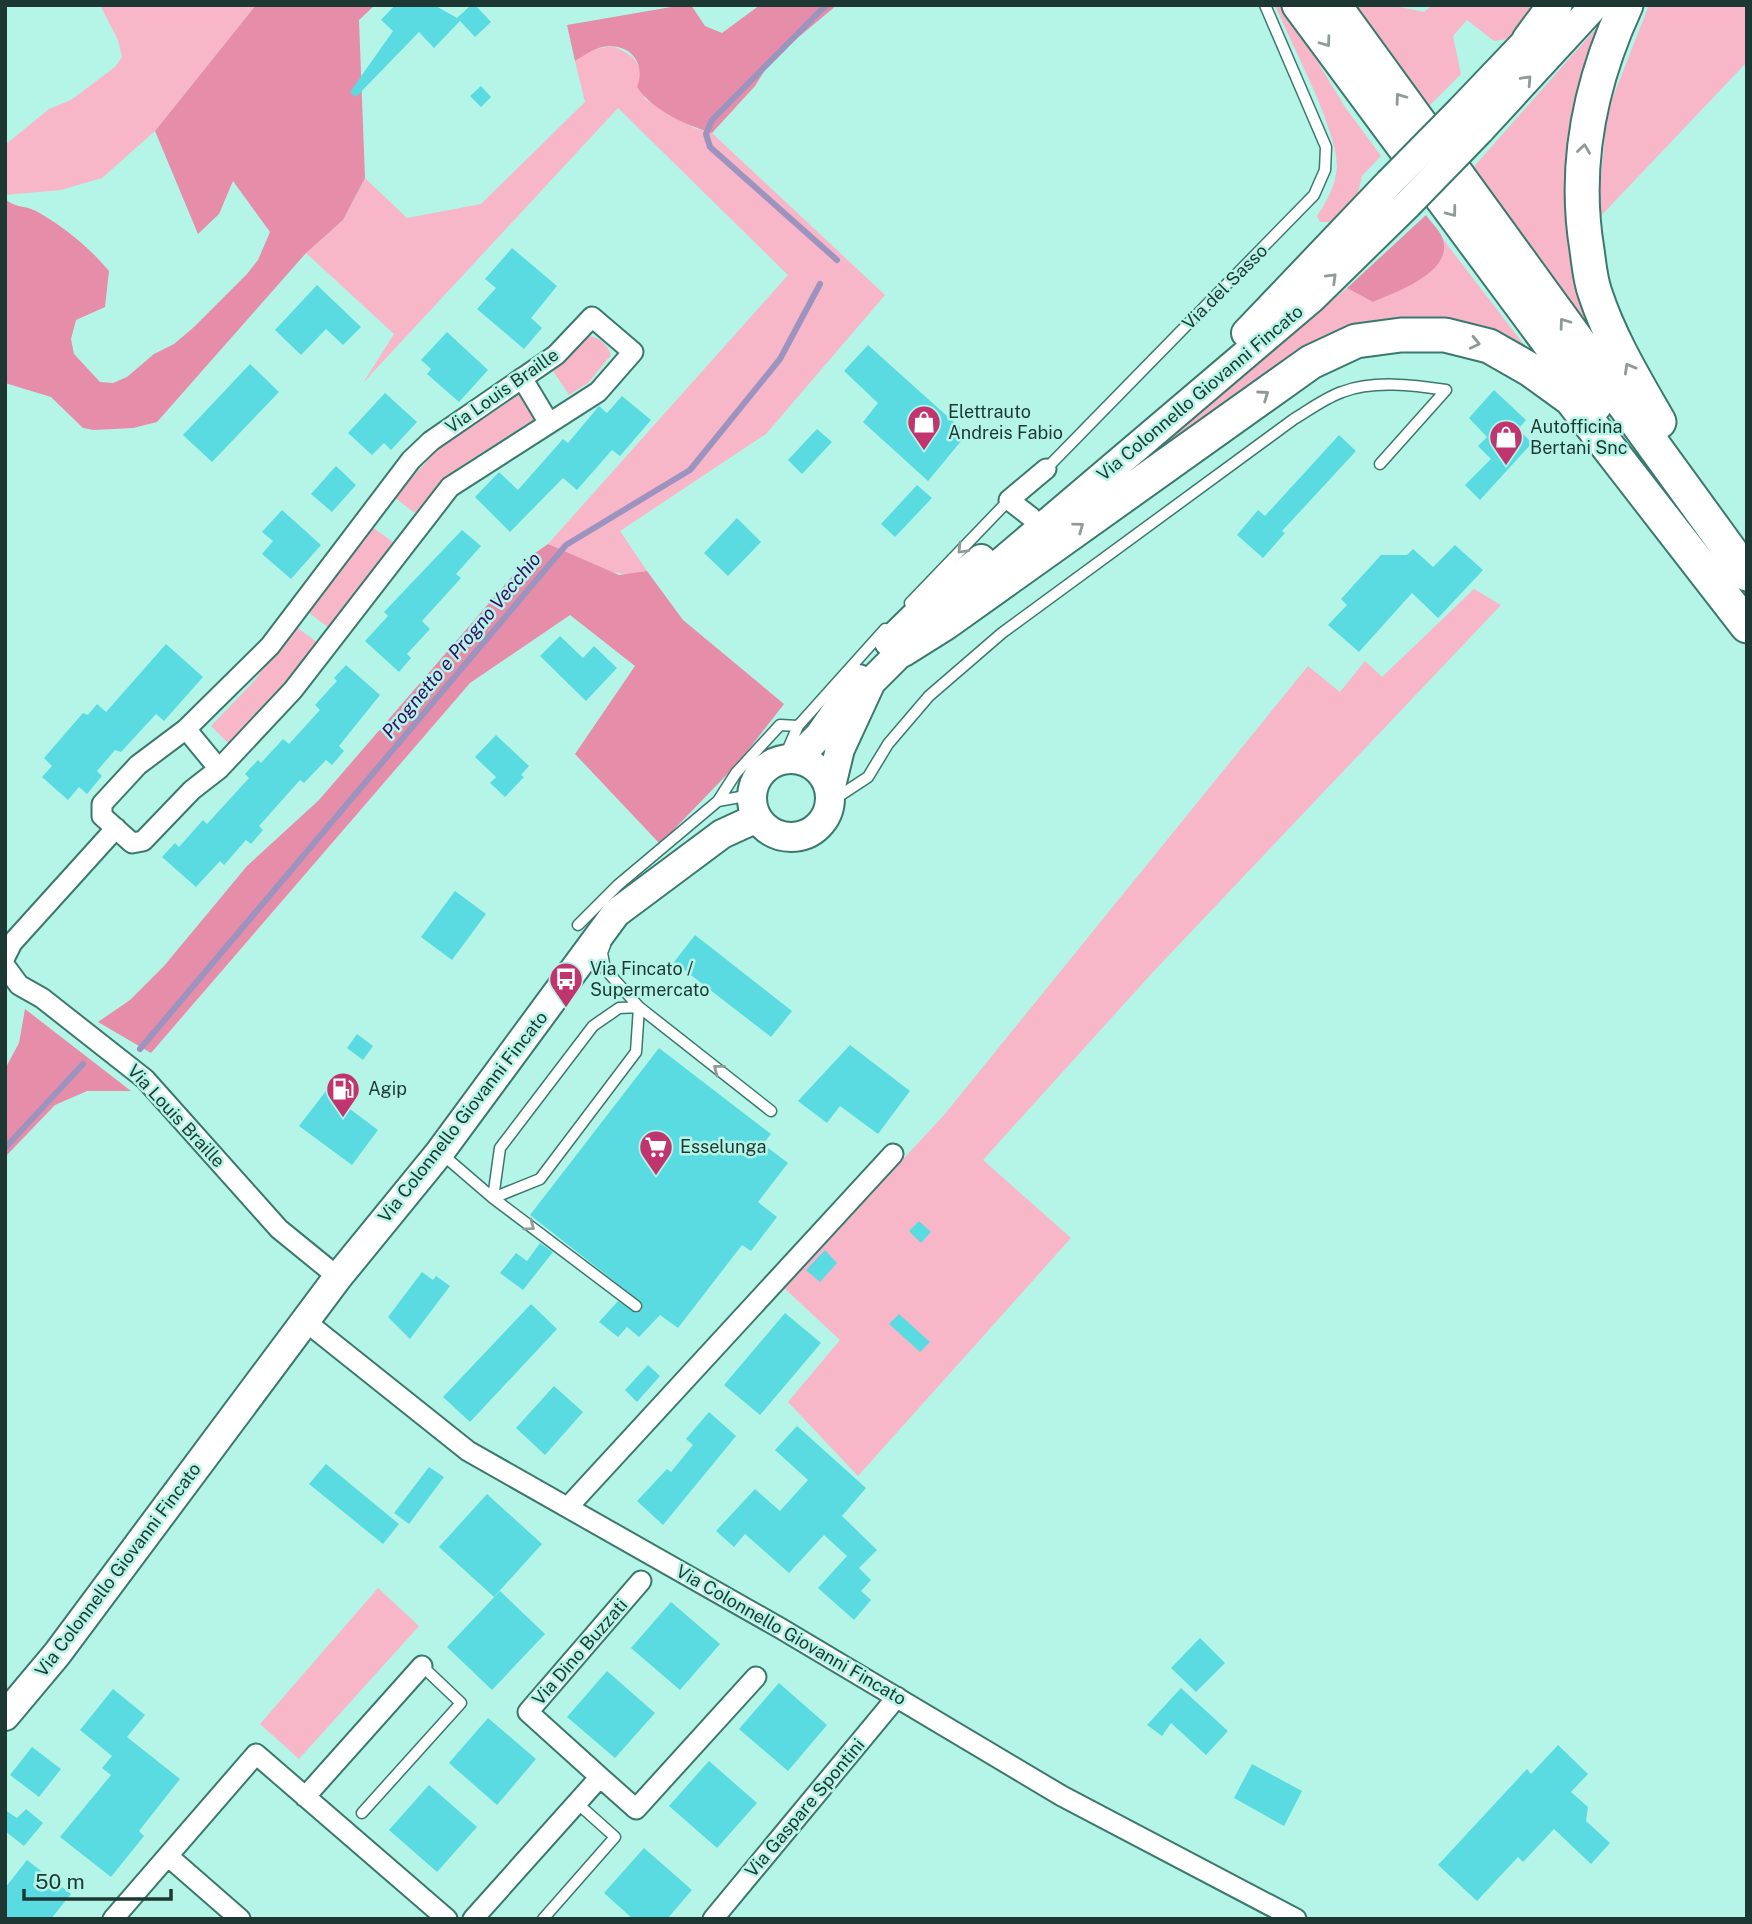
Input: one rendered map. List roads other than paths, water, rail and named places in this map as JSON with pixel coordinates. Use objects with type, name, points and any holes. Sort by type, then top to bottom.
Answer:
[{"type":"highway","points":[[1299,5],[1556,351],[1747,618]]},
{"type":"highway","points":[[1334,5],[1747,574]]},
{"type":"highway","points":[[1529,40],[1557,5]]},
{"type":"highway","points":[[1626,5],[1606,48],[1590,109],[1581,167],[1584,229],[1593,290],[1611,336],[1661,426],[1747,548]]},
{"type":"highway","points":[[898,635],[945,623],[1311,362],[1356,341],[1401,335],[1445,335],[1489,346],[1531,370],[1571,399],[1747,626]]},
{"type":"main road","name":"Via Colonnello Giovanni Fincato","points":[[5,1716],[65,1643],[338,1277],[440,1152],[616,913],[722,834],[754,806],[761,771],[790,759],[819,737],[849,691],[892,638],[933,598],[1234,345],[1389,183],[1471,120],[1595,5]]},
{"type":"main road","name":"Via Colonnello Giovanni Fincato","points":[[754,806],[774,834],[797,837],[818,827],[828,813],[840,749],[871,682],[898,635],[1312,298],[1408,204],[1529,40]]},
{"type":"main road","points":[[790,759],[818,769],[830,796]]},
{"type":"street","name":"Via Louis Braille","points":[[592,317],[633,352],[598,392],[550,423],[450,486],[293,690],[219,769],[192,790],[139,843],[132,843],[102,816],[103,804],[138,765],[186,729],[270,646],[411,460],[431,441],[556,355],[592,317]]},
{"type":"street","points":[[522,379],[550,423]]},
{"type":"street","name":"Via del Sasso","points":[[1009,500],[1046,469]]},
{"type":"street","points":[[1009,500],[1031,517]]},
{"type":"street","points":[[186,729],[219,769]]},
{"type":"street","points":[[5,957],[12,943],[116,828]]},
{"type":"street","name":"Via Louis Braille","points":[[5,966],[19,985],[42,998],[145,1079],[279,1229],[338,1277]]},
{"type":"street","points":[[568,1507],[893,1154]]},
{"type":"street","name":"Via Colonnello Giovanni Fincato","points":[[305,1321],[468,1451],[897,1697],[1062,1796],[1296,1919]]},
{"type":"street","name":"Via Dino Buzzati","points":[[640,1581],[528,1712],[636,1809],[756,1677]]},
{"type":"street","points":[[305,1797],[422,1666]]},
{"type":"street","name":"Via Gaspare Spontini","points":[[713,1919],[897,1697]]},
{"type":"street","points":[[113,1919],[256,1754],[447,1919]]},
{"type":"street","points":[[473,1919],[600,1777]]},
{"type":"street","points":[[169,1857],[240,1919]]},
{"type":"lane","name":"Via del Sasso","points":[[1046,469],[1314,195],[1325,170],[1326,146],[1265,5]]},
{"type":"lane","points":[[830,796],[868,777],[888,744],[929,696],[1002,633],[1294,419],[1343,391],[1374,386],[1415,385],[1446,390],[1380,464]]},
{"type":"lane","points":[[903,610],[1009,500]]},
{"type":"lane","points":[[790,759],[798,726],[898,635]]},
{"type":"lane","points":[[578,925],[618,885],[718,801],[736,773],[780,725],[798,726]]},
{"type":"lane","points":[[718,801],[754,806]]},
{"type":"lane","points":[[616,913],[602,953],[605,969],[639,1007],[771,1111]]},
{"type":"lane","points":[[492,1198],[500,1148],[593,1026],[619,1008],[639,1007]]},
{"type":"lane","points":[[492,1198],[540,1179],[636,1052],[639,1007]]},
{"type":"lane","points":[[440,1152],[492,1198],[636,1306]]},
{"type":"lane","points":[[362,1813],[461,1703],[422,1666]]},
{"type":"lane","points":[[543,1919],[615,1837],[577,1803]]},
{"type":"waterway","name":"Prognetto e Progno Vecchio","points":[[826,5],[712,120],[706,134],[710,147],[837,260]]},
{"type":"waterway","name":"Prognetto e Progno Vecchio","points":[[140,1049],[566,545],[690,470],[780,359],[820,284]]},
{"type":"waterway","name":"Prognetto e Progno Vecchio","points":[[5,1148],[83,1064]]},
{"type":"place","name":"Elettrauto Andreis Fabio","points":[[924,452]]},
{"type":"place","name":"Autofficina Bertani Snc","points":[[1506,467]]},
{"type":"place","name":"Via Fincato / Supermercato","points":[[566,1009]]},
{"type":"place","name":"Agip","points":[[343,1119]]},
{"type":"place","name":"Esselunga","points":[[656,1177]]}]
